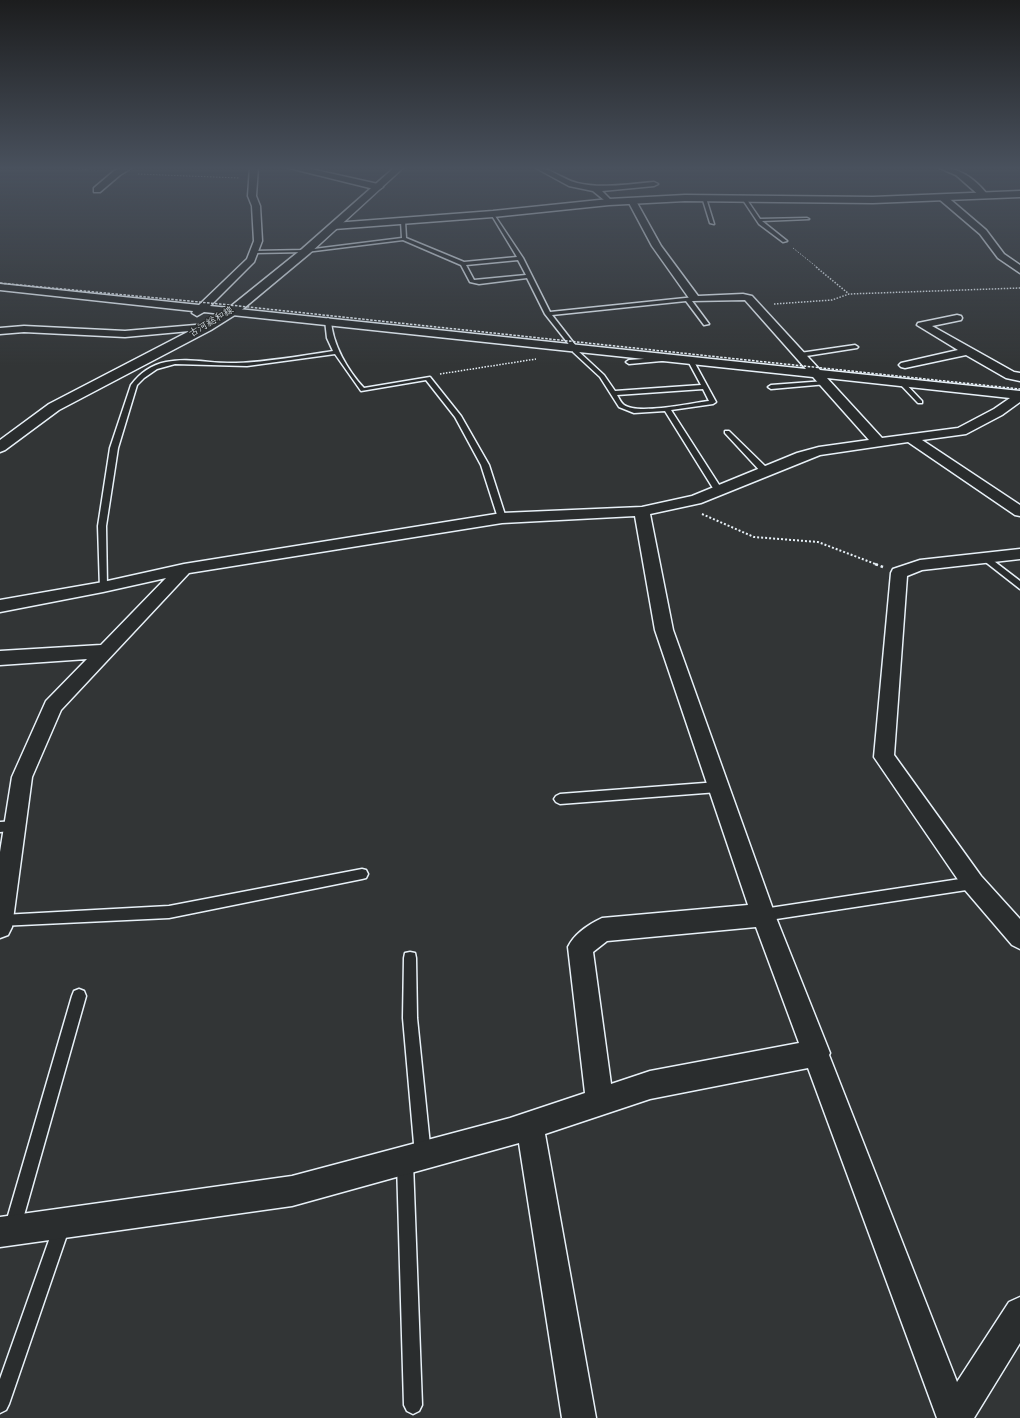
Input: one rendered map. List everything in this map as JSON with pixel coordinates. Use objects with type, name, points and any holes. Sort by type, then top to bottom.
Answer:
[{"type":"street","points":[[185,328],[202,307],[251,260],[258,241],[258,233]]},
{"type":"street","name":"古河総和線","points":[[0,446],[54,407],[207,328],[234,310],[326,233]]},
{"type":"street","points":[[650,233],[691,299],[743,296],[748,298],[879,443]]},
{"type":"street","points":[[984,233],[1002,256],[1020,270]]},
{"type":"street","points":[[0,287],[234,310],[574,348],[816,372],[1020,396]]},
{"type":"street","points":[[957,318],[922,325],[1010,375],[1020,377]]},
{"type":"street","points":[[0,330],[125,334],[185,328],[207,328]]},
{"type":"street","points":[[905,365],[968,351]]},
{"type":"street","points":[[0,606],[103,587],[184,569],[502,518],[642,511],[689,502],[819,451],[961,431],[998,412],[1020,396]]},
{"type":"street","points":[[910,438],[1020,512]]},
{"type":"street","points":[[642,511],[664,630],[718,787],[763,915],[817,1053],[954,1418]]},
{"type":"street","points":[[1020,554],[920,565],[899,573],[884,757],[973,883],[1020,937]]},
{"type":"street","points":[[1,923],[8,826],[22,777],[53,706],[184,569]]},
{"type":"street","points":[[0,658],[106,651]]},
{"type":"street","points":[[600,1102],[580,947],[602,930],[763,915]]},
{"type":"street","points":[[6,1231],[292,1190],[530,1126],[650,1085],[817,1053]]},
{"type":"street","points":[[530,1126],[579,1418]]},
{"type":"street","points":[[954,1418],[1020,1313]]},
{"type":"lane","points":[[404,233],[404,239]]},
{"type":"lane","points":[[505,233],[521,258],[548,314],[574,348],[602,376],[621,406],[634,411],[667,409],[713,402],[688,359],[629,362]]},
{"type":"lane","points":[[776,233],[785,241]]},
{"type":"lane","points":[[254,252],[306,251],[404,239],[463,264],[521,258]]},
{"type":"lane","points":[[463,264],[472,281],[479,282],[530,276]]},
{"type":"lane","points":[[548,314],[691,299],[706,324]]},
{"type":"lane","points":[[328,320],[328,332],[337,352],[363,390],[428,378],[458,416],[485,466],[502,518]]},
{"type":"lane","points":[[800,355],[856,347]]},
{"type":"lane","points":[[103,587],[102,526],[114,448],[134,385],[141,376],[158,365],[189,362],[233,365],[267,363],[337,352]]},
{"type":"lane","points":[[901,382],[920,402]]},
{"type":"lane","points":[[771,387],[825,383]]},
{"type":"lane","points":[[612,393],[705,387]]},
{"type":"lane","points":[[667,409],[719,491]]},
{"type":"lane","points":[[727,432],[765,472]]},
{"type":"lane","points":[[986,558],[1020,586]]},
{"type":"lane","points":[[560,799],[718,787]]},
{"type":"lane","points":[[1,923],[168,912],[362,874]]},
{"type":"lane","points":[[763,915],[973,883]]},
{"type":"lane","points":[[410,958],[414,1158],[413,1405]]},
{"type":"lane","points":[[6,1231],[79,996]]},
{"type":"lane","points":[[0,1404],[63,1223]]},
{"type":"path","points":[[785,241],[849,294]]},
{"type":"path","points":[[754,305],[832,300],[849,294],[1020,288]]},
{"type":"path","points":[[428,378],[437,374],[570,354],[574,348]]},
{"type":"path","points":[[689,502],[703,514],[754,537],[818,542],[899,573]]},
{"type":"railway","points":[[0,283],[220,304],[1020,389]]}]
